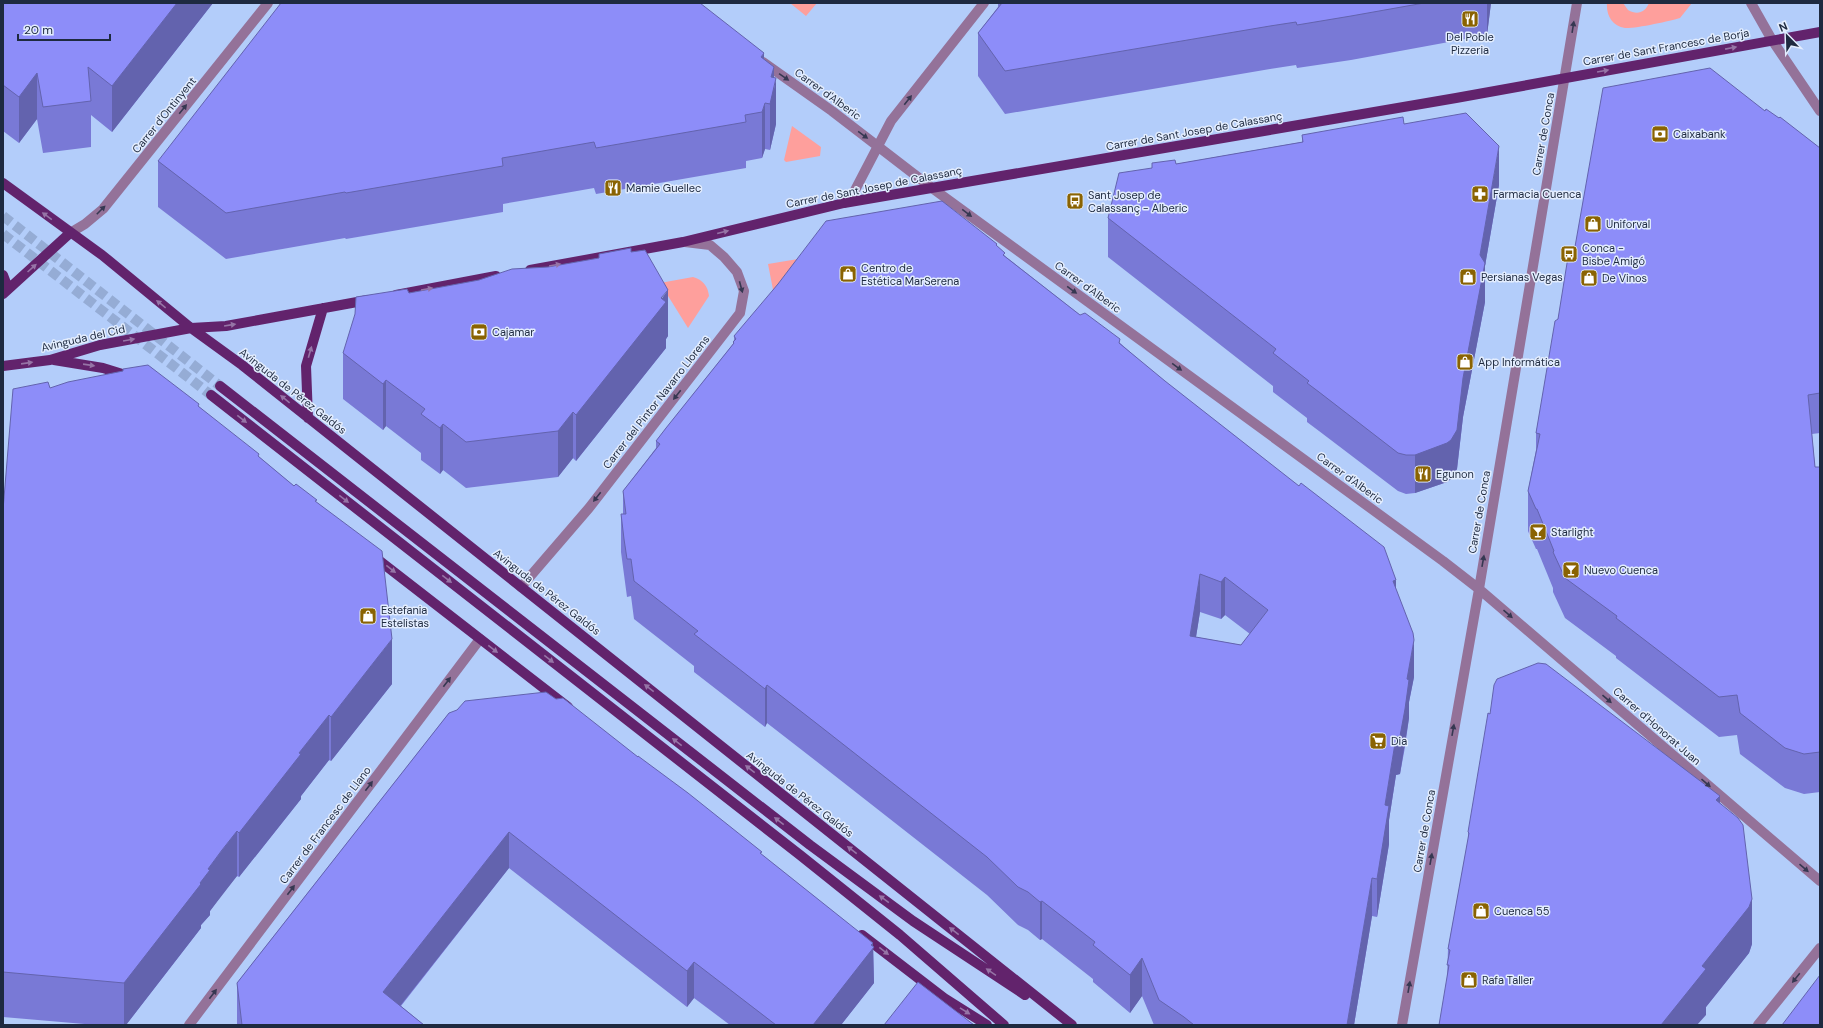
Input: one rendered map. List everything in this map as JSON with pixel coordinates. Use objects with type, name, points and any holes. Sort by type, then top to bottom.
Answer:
[{"type":"main road","name":"Carrer de Sant Francesc de Borja","points":[[1564,78],[1820,32]]},
{"type":"main road","name":"Carrer de Sant Josep de Calassanç","points":[[519,272],[683,242],[844,204],[1564,78]]},
{"type":"main road","name":"Avinguda de Pérez Galdós","points":[[3,182],[123,271],[191,328],[242,365],[1071,1025]]},
{"type":"main road","points":[[5,292],[70,233]]},
{"type":"main road","points":[[3,275],[6,283],[5,292]]},
{"type":"main road","points":[[191,328],[226,326],[503,275]]},
{"type":"main road","points":[[308,418],[306,366],[323,308]]},
{"type":"main road","name":"Avinguda del Cid","points":[[3,366],[50,360],[100,345],[191,328]]},
{"type":"main road","points":[[50,360],[103,368],[141,380]]},
{"type":"main road","name":"Avinguda de Pérez Galdós","points":[[220,386],[810,845],[913,921],[1071,1025]]},
{"type":"main road","points":[[211,395],[800,855],[900,935],[1004,1025]]},
{"type":"main road","points":[[367,551],[574,712]]},
{"type":"main road","points":[[856,930],[944,998],[987,1025]]},
{"type":"street","name":"Carrer d'Ontinyent","points":[[70,233],[85,224],[103,209],[268,3]]},
{"type":"street","points":[[844,204],[853,194],[891,121],[984,3]]},
{"type":"street","name":"Carrer de Conca","points":[[1402,1025],[1478,589],[1577,3]]},
{"type":"street","points":[[1751,3],[1772,40],[1820,111]]},
{"type":"street","name":"Carrer d'Alberic","points":[[755,56],[832,111],[932,188],[1437,556],[1478,589]]},
{"type":"street","name":"Carrer del Pintor Navarro Llorens","points":[[521,587],[589,508],[740,313],[744,291],[737,272],[724,257],[710,245],[683,242]]},
{"type":"street","name":"Carrer d'Honorat Juan","points":[[1478,589],[1820,881]]},
{"type":"street","name":"Carrer de Francesc de Llano","points":[[189,1025],[480,639]]},
{"type":"street","points":[[1758,1025],[1820,948]]},
{"type":"shaded area","points":[[790,3],[817,3],[806,16]]},
{"type":"shaded area","points":[[1607,3],[1623,3],[1628,10],[1638,13],[1643,11],[1649,3],[1692,3],[1680,18],[1661,23],[1625,28],[1620,27],[1613,22],[1609,16]]},
{"type":"shaded area","points":[[792,126],[821,147],[820,156],[786,162],[784,160]]},
{"type":"shaded area","points":[[810,257],[776,305],[768,264]]},
{"type":"shaded area","points":[[693,277],[700,280],[704,284],[709,296],[688,328],[660,283]]},
{"type":"building","points":[[3,3],[177,3],[112,86],[88,67],[91,101],[43,107],[37,73],[19,97],[3,85]]},
{"type":"building","points":[[281,3],[700,3],[764,53],[761,57],[774,67],[771,77],[776,78],[770,104],[765,103],[762,112],[745,115],[746,122],[596,148],[594,142],[502,158],[503,166],[226,213],[158,161]]},
{"type":"building","points":[[1002,3],[1424,3],[1297,25],[1296,22],[1270,26],[1005,71],[978,33]]},
{"type":"building","points":[[1710,68],[1765,111],[1766,109],[1779,118],[1780,117],[1820,148],[1820,393],[1808,395],[1815,467],[1820,467],[1820,752],[1804,754],[1785,748],[1740,713],[1737,695],[1719,697],[1616,618],[1617,616],[1565,578],[1553,552],[1554,551],[1537,509],[1528,491],[1540,434],[1536,433],[1555,321],[1558,319],[1568,257],[1573,258],[1603,88]]},
{"type":"building","points":[[1466,113],[1499,146],[1480,255],[1485,263],[1463,378],[1457,430],[1451,440],[1447,443],[1415,455],[1398,453],[1307,383],[1309,381],[1273,353],[1276,349],[1108,218],[1119,173],[1152,168],[1152,163],[1175,160],[1176,164],[1303,142],[1302,135],[1403,117],[1404,124]]},
{"type":"building","points":[[942,201],[997,244],[996,245],[1005,253],[1003,255],[1080,315],[1085,313],[1120,339],[1119,343],[1165,381],[1299,486],[1301,483],[1384,547],[1396,580],[1393,581],[1413,633],[1414,640],[1407,679],[1409,680],[1405,709],[1400,736],[1396,737],[1385,805],[1389,806],[1377,879],[1372,878],[1347,1025],[1194,1025],[1159,1000],[1142,958],[1130,975],[1093,945],[1095,942],[1042,901],[1040,902],[1028,892],[1018,887],[987,857],[816,723],[767,685],[765,689],[694,634],[698,631],[634,581],[631,559],[627,559],[624,539],[621,514],[626,514],[623,491],[660,444],[656,441],[734,343],[733,342],[736,339],[734,336],[778,284],[826,221]],"holes":[[[1200,574],[1221,582],[1225,577],[1268,610],[1241,645],[1190,636]]]},
{"type":"building","points":[[631,248],[631,252],[645,250],[668,290],[661,298],[666,302],[576,415],[573,412],[558,431],[466,442],[443,424],[440,428],[421,414],[425,409],[386,380],[383,384],[343,353],[355,314],[356,297],[407,289],[409,293],[479,280],[512,269],[548,267],[599,258],[599,254]]},
{"type":"building","points":[[148,365],[199,404],[198,406],[259,454],[258,456],[294,486],[296,484],[317,500],[315,501],[382,551],[392,639],[331,717],[329,715],[299,753],[301,754],[239,833],[237,831],[222,850],[208,869],[210,870],[200,883],[201,884],[124,983],[3,972],[3,510],[13,389],[48,382],[50,388],[68,382],[123,371],[123,369]]},
{"type":"building","points":[[1538,663],[1546,664],[1720,796],[1716,800],[1738,818],[1743,825],[1752,899],[1749,907],[1702,966],[1706,969],[1661,1025],[1439,1025],[1449,965],[1447,965],[1450,950],[1448,949],[1494,685],[1497,679]]},
{"type":"building","points":[[546,692],[556,699],[563,698],[638,757],[688,793],[762,852],[760,853],[873,943],[871,945],[874,947],[813,1025],[776,1025],[694,962],[687,971],[509,832],[383,992],[424,1025],[242,1025],[237,983],[449,713],[457,710],[465,701]]},
{"type":"building","points":[[1820,975],[1820,1025],[1782,1025]]},
{"type":"building","points":[[918,982],[974,1025],[884,1025]]},
{"type":"tunnel","points":[[3,216],[220,386]]},
{"type":"tunnel","points":[[3,234],[211,395]]},
{"type":"place","name":"Del Poble Pizzeria","points":[[1470,19]]},
{"type":"place","name":"Caixabank","points":[[1660,134]]},
{"type":"place","name":"Mamie Guellec","points":[[613,188]]},
{"type":"place","name":"Farmacia Cuenca","points":[[1480,194]]},
{"type":"place","name":"Sant Josep de Calassanç - Alberic","points":[[1075,201]]},
{"type":"place","name":"Uniforval","points":[[1593,224]]},
{"type":"place","name":"Conca - Bisbe Amigó","points":[[1569,254]]},
{"type":"place","name":"Centro de Estética MarSerena","points":[[848,274]]},
{"type":"place","name":"Persianas Vegas","points":[[1468,277]]},
{"type":"place","name":"De Vinos","points":[[1589,278]]},
{"type":"place","name":"Cajamar","points":[[479,332]]},
{"type":"place","name":"App Informática","points":[[1465,362]]},
{"type":"place","name":"Egunon","points":[[1423,474]]},
{"type":"place","name":"Starlight","points":[[1538,532]]},
{"type":"place","name":"Nuevo Cuenca","points":[[1571,570]]},
{"type":"place","name":"Estefania Estelistas","points":[[368,616]]},
{"type":"place","name":"Dia","points":[[1378,741]]},
{"type":"place","name":"Cuenca 55","points":[[1481,911]]},
{"type":"place","name":"Rafa Taller","points":[[1469,980]]}]
